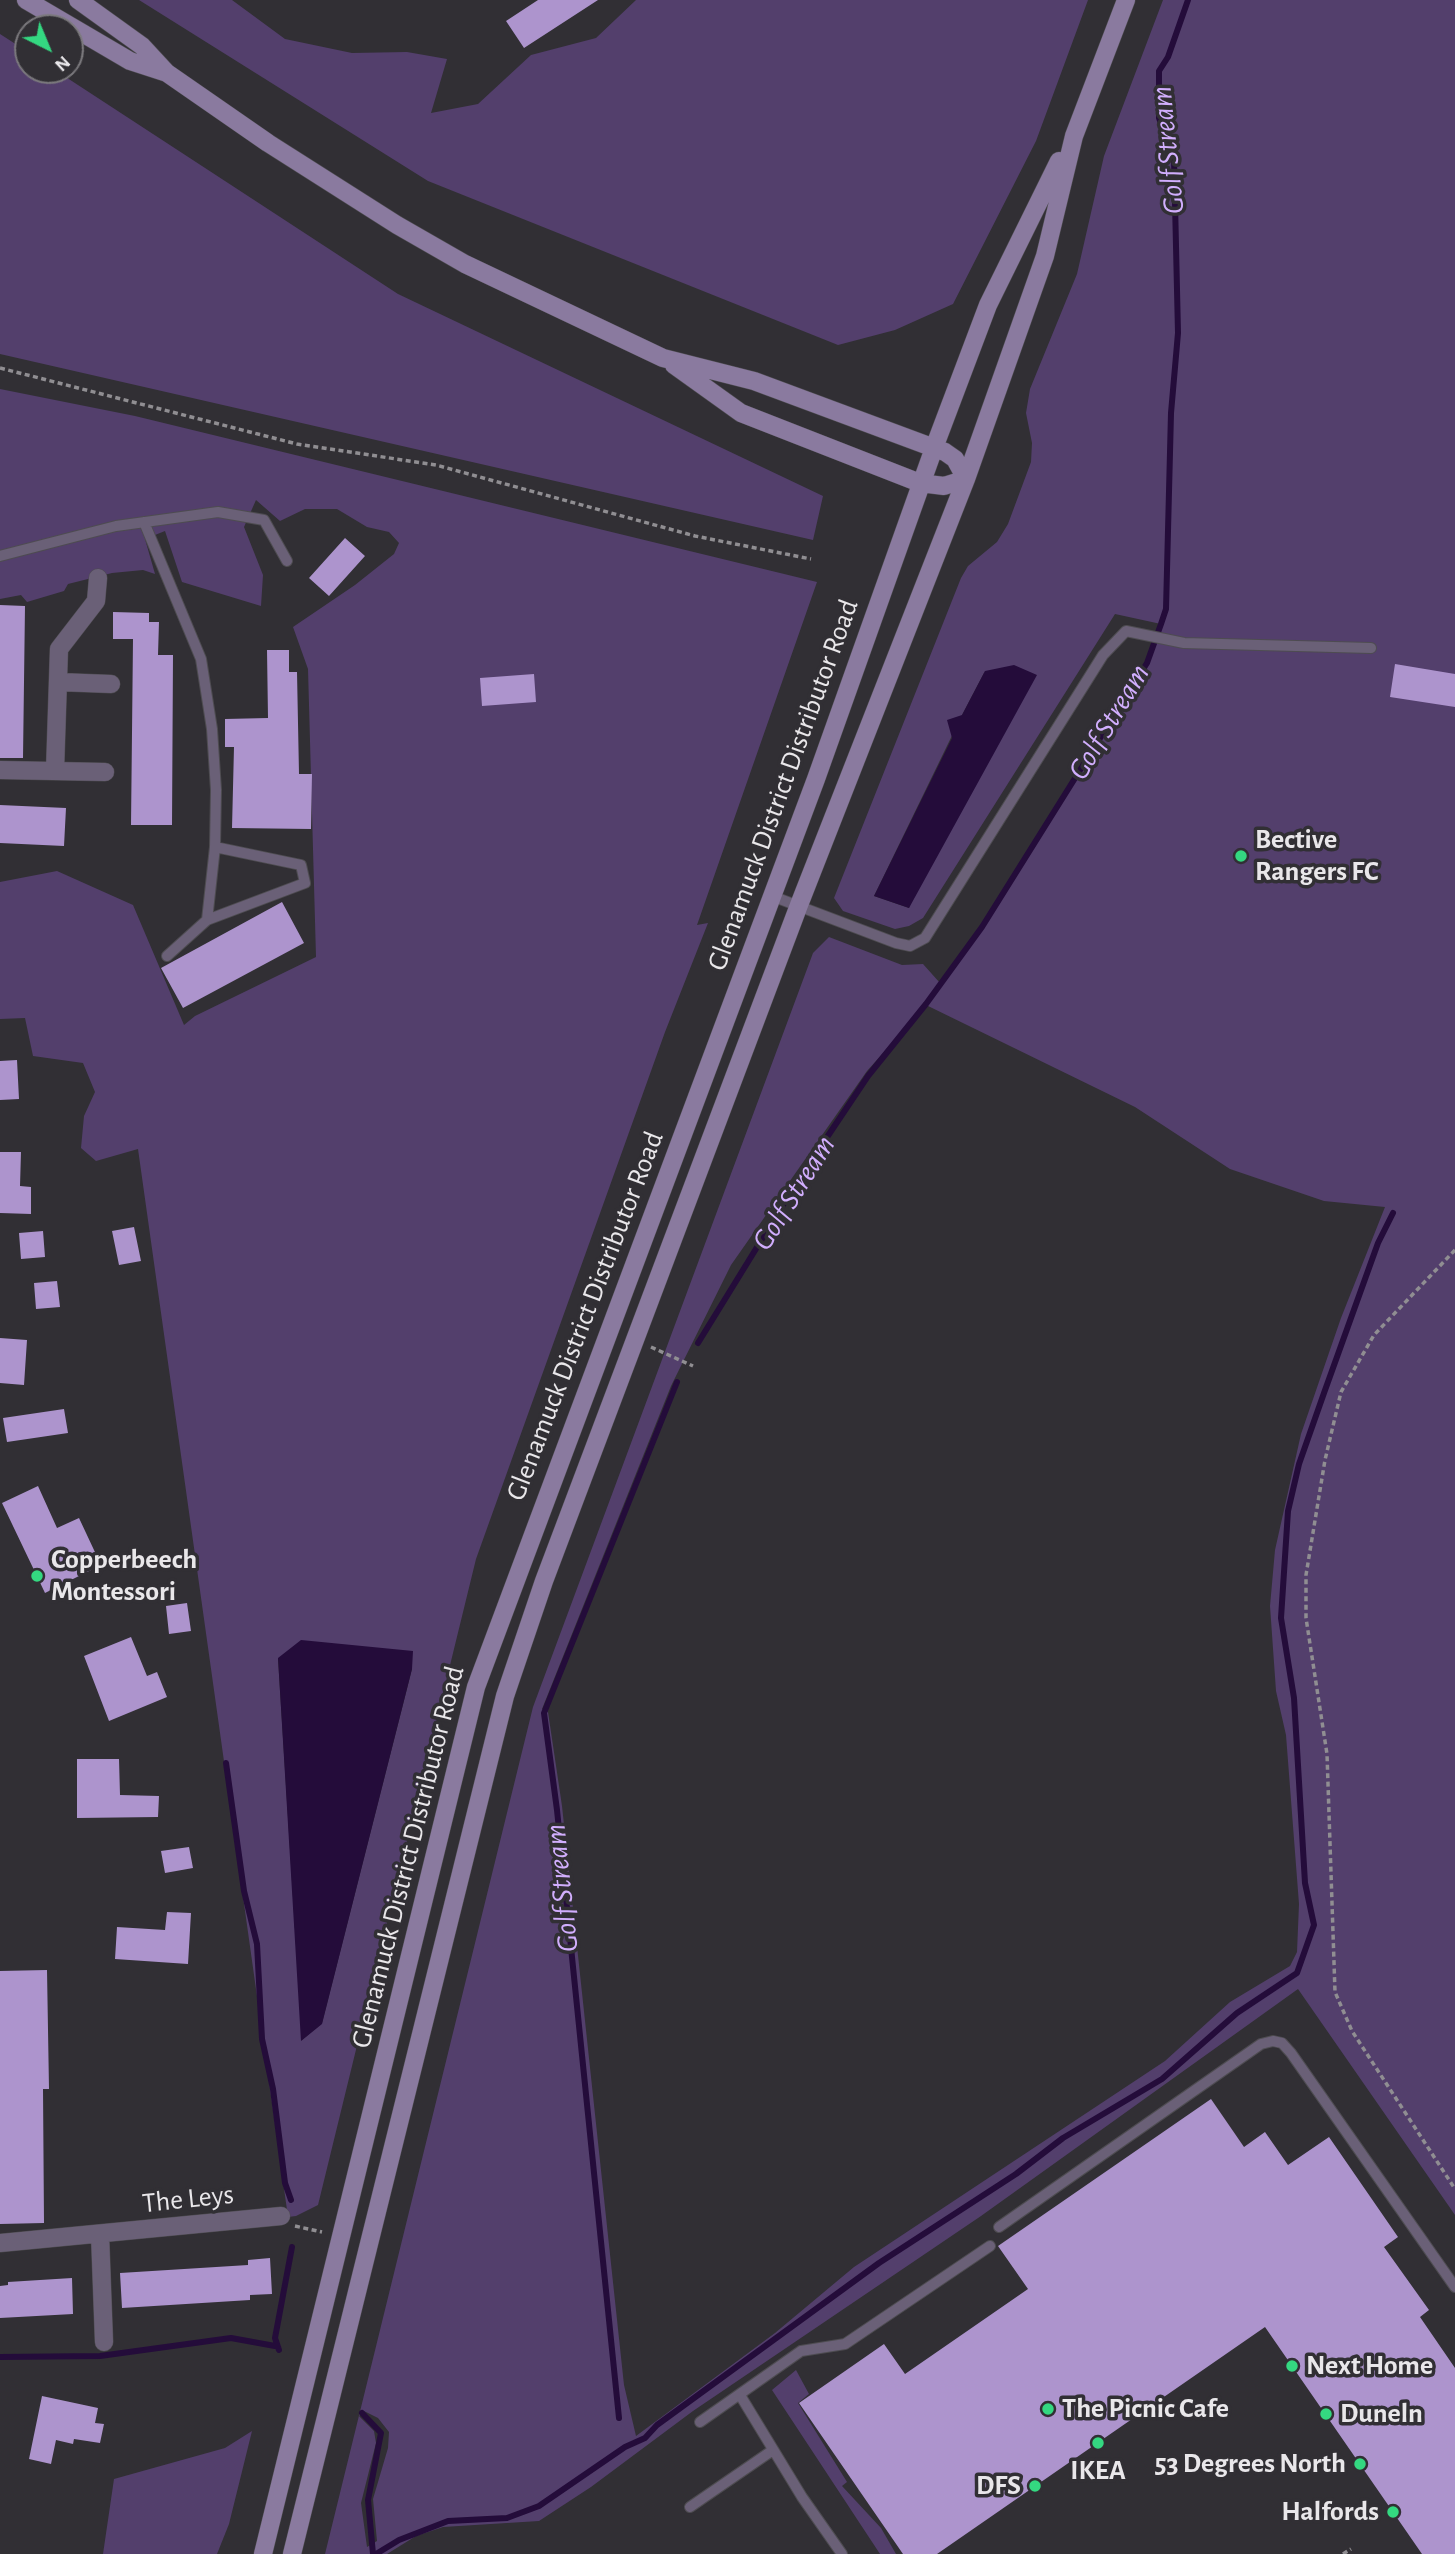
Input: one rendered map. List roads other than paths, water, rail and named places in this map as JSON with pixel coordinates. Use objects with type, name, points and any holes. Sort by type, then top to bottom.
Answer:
[{"type":"main road","points":[[26,0],[130,61],[167,73]]},
{"type":"main road","points":[[78,0],[142,46],[167,73],[268,143],[397,226],[541,302],[663,358],[741,412],[920,483],[944,486],[966,479],[955,459],[934,447],[754,381],[663,358]]},
{"type":"main road","name":"Glenamuck District Distributor Road","points":[[263,2554],[476,1687],[772,896],[920,483],[988,305],[1074,136],[1126,0]]},
{"type":"main road","name":"Glenamuck District Distributor Road","points":[[292,2554],[505,1696],[799,905],[966,479],[1045,256],[1074,136]]},
{"type":"street","points":[[55,771],[59,649],[96,601],[98,578]]},
{"type":"street","points":[[58,682],[111,684]]},
{"type":"street","points":[[0,771],[105,772]]},
{"type":"street","name":"The Leys","points":[[0,2243],[281,2216]]},
{"type":"street","points":[[100,2234],[104,2342]]},
{"type":"lane","points":[[0,556],[144,522],[218,512],[264,520],[287,561]]},
{"type":"lane","points":[[144,522],[201,659],[212,729],[215,846],[207,919]]},
{"type":"lane","points":[[772,896],[896,943],[910,946],[925,938],[1103,655],[1126,631],[1184,643],[1371,648]]},
{"type":"lane","points":[[167,956],[207,919],[305,883],[301,865],[215,846]]},
{"type":"lane","points":[[999,2227],[1261,2044],[1282,2043],[1455,2287]]},
{"type":"lane","points":[[700,2422],[801,2351],[845,2344],[990,2246]]},
{"type":"lane","points":[[740,2395],[842,2554]]},
{"type":"lane","points":[[690,2507],[773,2450]]},
{"type":"waterway","name":"Golf Stream","points":[[698,1343],[799,1179],[868,1076],[926,1004],[982,927],[1147,663],[1166,609],[1171,413],[1178,333],[1174,159],[1159,118],[1159,71],[1168,57],[1188,0]]},
{"type":"waterway","points":[[376,2554],[399,2540],[448,2521],[507,2518],[539,2506],[625,2447],[645,2438],[657,2425],[879,2263],[1016,2174],[1063,2138],[1162,2079],[1237,2013],[1297,1973],[1314,1925],[1305,1883],[1294,1698],[1281,1618],[1288,1511],[1299,1464],[1324,1393],[1378,1243],[1393,1213]]},
{"type":"waterway","name":"Golf Stream","points":[[619,2418],[557,1810],[544,1713],[677,1382]]},
{"type":"waterway","points":[[226,1763],[244,1891],[257,1944],[262,2039],[273,2089],[285,2183],[291,2200]]},
{"type":"waterway","points":[[279,2350],[275,2338],[292,2247]]},
{"type":"waterway","points":[[0,2357],[100,2356],[231,2338],[275,2346]]},
{"type":"waterway","points":[[362,2413],[381,2433],[368,2500],[373,2554]]},
{"type":"place","name":"Bective Rangers FC","points":[[1241,856]]},
{"type":"place","name":"Copperbeech Montessori","points":[[37,1576]]},
{"type":"place","name":"Next Home","points":[[1292,2366]]},
{"type":"place","name":"The Picnic Cafe","points":[[1048,2409]]},
{"type":"place","name":"Duneln","points":[[1326,2414]]},
{"type":"place","name":"IKEA","points":[[1098,2443]]},
{"type":"place","name":"53 Degrees North","points":[[1360,2464]]},
{"type":"place","name":"DFS","points":[[1035,2486]]},
{"type":"place","name":"Halfords","points":[[1393,2512]]}]
